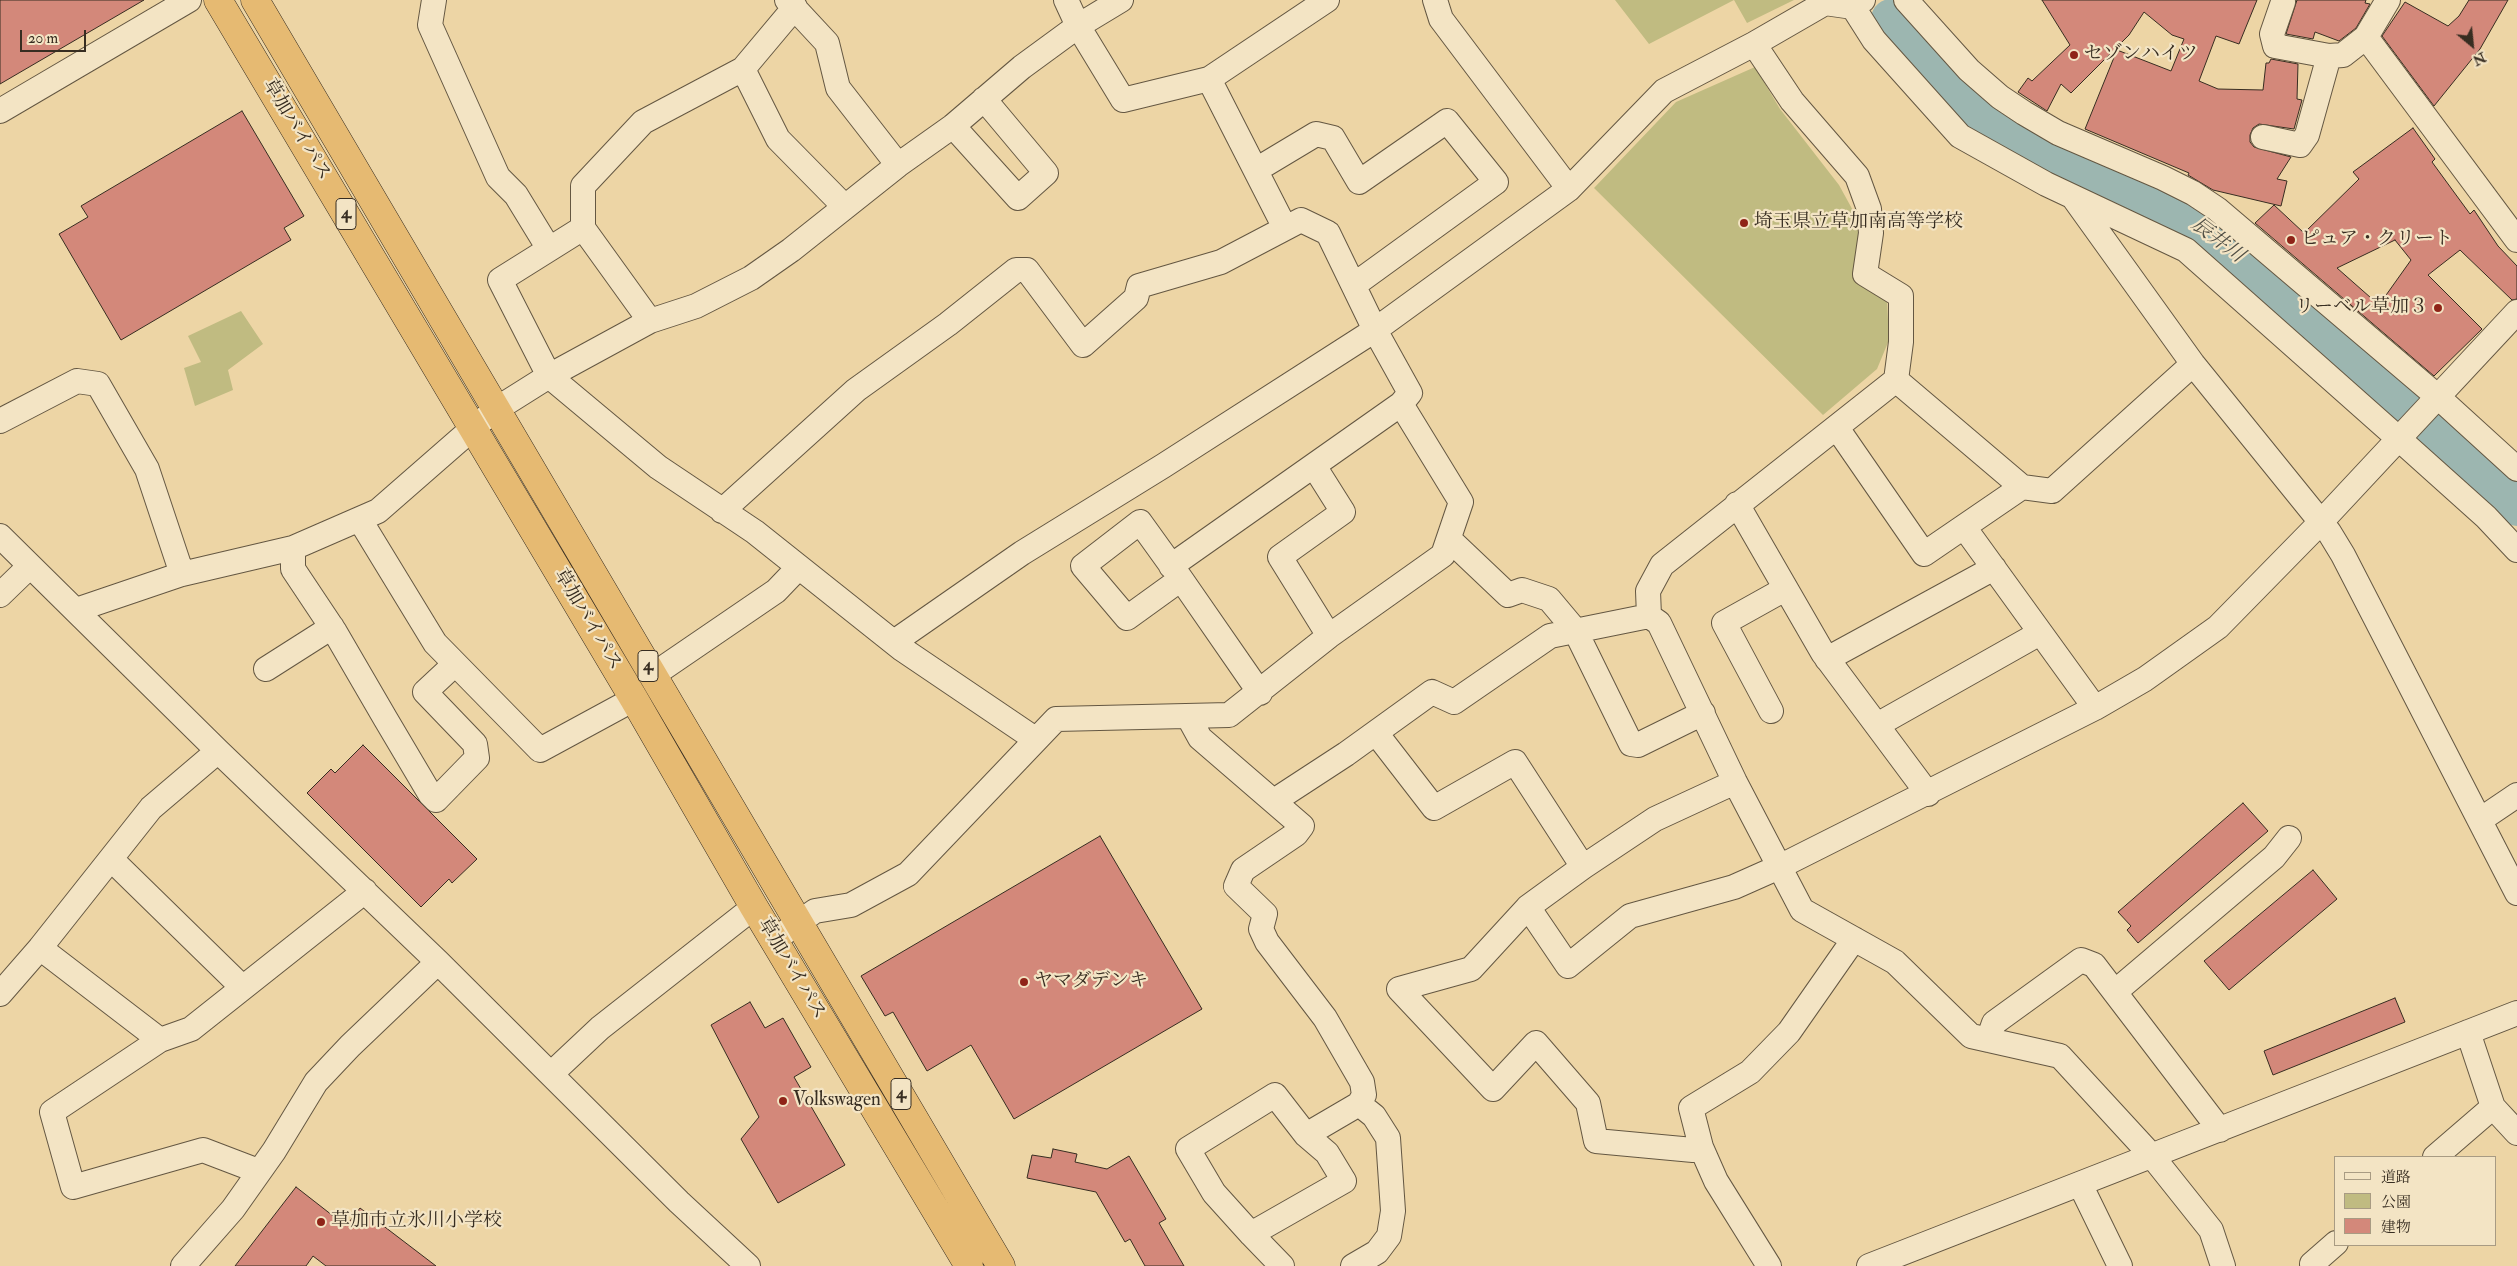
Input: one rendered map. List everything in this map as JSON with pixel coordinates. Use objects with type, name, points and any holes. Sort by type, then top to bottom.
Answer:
[{"type":"highway","name":"草加バイパス","points":[[218,0],[634,700],[754,907],[969,1266]]},
{"type":"highway","name":"草加バイパス","points":[[255,0],[1001,1266]]},
{"type":"street","points":[[0,111],[189,0]]},
{"type":"street","points":[[434,0],[430,24],[498,177],[516,195],[549,250]]},
{"type":"street","points":[[1066,0],[1078,26],[1123,100],[1209,79],[1327,0]]},
{"type":"street","points":[[76,610],[182,574],[293,548],[378,511],[495,410],[548,376],[650,321],[696,306],[751,278],[791,250],[898,165],[954,126],[1022,67],[1078,26],[1120,0]]},
{"type":"street","points":[[1435,0],[1441,20],[1569,189]]},
{"type":"street","points":[[1906,0],[1969,70],[2000,96],[2058,132],[2163,178],[2193,193],[2217,209],[2435,400],[2517,469]]},
{"type":"street","points":[[2283,2],[2272,34],[2275,46],[2329,56],[2343,55],[2366,36],[2388,0]]},
{"type":"street","points":[[894,642],[1022,553],[1163,466],[1375,330],[1569,189],[1664,91],[1754,44],[1825,3],[1858,4],[1874,40],[1960,136],[2046,184],[2186,250],[2402,436],[2486,517],[2517,550]]},
{"type":"street","points":[[650,321],[583,228],[583,186],[643,122],[743,69],[791,4],[827,42],[838,88],[898,165]]},
{"type":"street","points":[[2366,36],[2517,240]]},
{"type":"street","points":[[1649,616],[1648,591],[1662,566],[1737,504],[1837,428],[1896,380],[1901,342],[1901,296],[1865,274],[1871,233],[1869,209],[1857,176],[1792,101],[1754,44]]},
{"type":"street","points":[[2263,137],[2300,144],[2307,135],[2329,56]]},
{"type":"street","points":[[743,69],[778,140],[845,207]]},
{"type":"street","points":[[1209,79],[1285,228]]},
{"type":"street","points":[[954,126],[1018,198],[1046,173],[984,99]]},
{"type":"street","points":[[1256,170],[1316,134],[1332,138],[1359,182],[1447,121],[1496,182],[1354,285]]},
{"type":"street","points":[[2072,196],[2193,364],[2329,532],[2517,893]]},
{"type":"street","points":[[722,511],[856,390],[948,324],[1016,270],[1027,270],[1083,345],[1136,298],[1139,286],[1221,262],[1301,220],[1328,233],[1375,330],[1410,393],[1401,404],[1314,466],[1176,573],[1260,693]]},
{"type":"street","points":[[583,228],[500,280],[548,376],[658,467],[755,532],[894,642],[1035,739]]},
{"type":"street","points":[[1528,907],[1568,966],[1630,916],[1734,887],[1779,867],[1928,794],[2095,708],[2145,679],[2218,627],[2320,523],[2517,312]]},
{"type":"street","points":[[1896,380],[2022,487],[2052,492],[2193,364]]},
{"type":"street","points":[[0,421],[77,381],[98,384],[147,469],[182,574]]},
{"type":"street","points":[[774,940],[815,911],[851,905],[908,874],[1035,739],[1056,720],[1189,718],[1229,715],[1260,693],[1329,636],[1443,555],[1450,540],[1462,502],[1401,404]]},
{"type":"street","points":[[1837,428],[1924,554],[2022,487]]},
{"type":"street","points":[[1314,466],[1344,512],[1280,557],[1329,636]]},
{"type":"street","points":[[1737,504],[1784,589],[1828,659],[1928,794]]},
{"type":"street","points":[[360,520],[436,643],[540,750],[634,700]]},
{"type":"street","points":[[1964,527],[2095,708]]},
{"type":"street","points":[[0,536],[218,751],[438,962],[679,1202],[748,1266]]},
{"type":"street","points":[[1450,540],[1508,595],[1522,590],[1548,599],[1575,630],[1631,744],[1638,745],[1703,713]]},
{"type":"street","points":[[293,548],[293,569],[332,627],[430,794],[436,800],[477,758],[475,744],[425,692],[455,664]]},
{"type":"street","points":[[0,595],[30,566]]},
{"type":"street","points":[[653,675],[776,591],[799,567]]},
{"type":"street","points":[[1828,659],[1994,568]]},
{"type":"street","points":[[1771,710],[1724,623],[1784,589]]},
{"type":"street","points":[[1274,801],[1376,733],[1432,692],[1454,702],[1550,636],[1649,616],[1658,623],[1735,782],[1802,910],[1895,962],[1970,1036],[2060,1056],[2152,1156],[2211,1230],[2222,1266]]},
{"type":"street","points":[[266,669],[332,627]]},
{"type":"street","points":[[1877,726],[2040,633]]},
{"type":"street","points":[[1189,718],[1200,738],[1302,826],[1296,834],[1244,870],[1236,886],[1265,914],[1261,929],[1267,942],[1325,1018],[1362,1082],[1364,1095],[1359,1104],[1306,1135]]},
{"type":"street","points":[[1376,733],[1434,808],[1516,762],[1583,867]]},
{"type":"street","points":[[0,994],[40,948],[151,808],[218,751]]},
{"type":"street","points":[[1701,1147],[1693,1150],[1596,1141],[1588,1103],[1536,1043],[1493,1089],[1399,989],[1471,969],[1528,907],[1583,867],[1655,819],[1735,782]]},
{"type":"street","points":[[2480,820],[2517,795]]},
{"type":"street","points":[[2116,991],[2274,857],[2289,838]]},
{"type":"street","points":[[111,859],[242,987]]},
{"type":"street","points":[[258,1171],[203,1150],[72,1187],[52,1112],[160,1040],[191,1029],[365,891]]},
{"type":"street","points":[[551,1074],[600,1028],[754,907]]},
{"type":"street","points":[[1769,1266],[1716,1181],[1701,1147],[1692,1108],[1750,1072],[1789,1032],[1854,939]]},
{"type":"street","points":[[40,948],[160,1040]]},
{"type":"street","points":[[1988,1040],[1994,1023],[2081,960],[2094,965],[2116,991],[2220,1130]]},
{"type":"street","points":[[183,1266],[233,1209],[258,1171],[274,1151],[316,1082],[350,1046],[438,962]]},
{"type":"street","points":[[1869,1266],[2517,1013]]},
{"type":"street","points":[[2468,1032],[2493,1107],[2517,1132]]},
{"type":"street","points":[[1251,1234],[1344,1181],[1327,1154],[1306,1135],[1275,1095],[1188,1148],[1214,1193],[1251,1234],[1282,1266]]},
{"type":"street","points":[[1357,1265],[1377,1252],[1389,1236],[1393,1211],[1388,1138],[1374,1116],[1359,1104]]},
{"type":"street","points":[[2436,1156],[2493,1107]]},
{"type":"street","points":[[2080,1184],[2120,1266]]},
{"type":"street","points":[[2314,1266],[2312,1264],[2334,1245]]},
{"type":"green space","points":[[1615,0],[1734,0],[1649,44]]},
{"type":"green space","points":[[1734,0],[1794,0],[1747,23]]},
{"type":"green space","points":[[1755,67],[1780,109],[1839,185],[1856,216],[1860,237],[1887,299],[1889,340],[1877,369],[1823,415],[1594,188],[1676,102]]},
{"type":"green space","points":[[241,311],[263,344],[228,370],[233,390],[195,406],[184,368],[201,362],[188,336]]},
{"type":"building","points":[[0,0],[144,0],[0,84]]},
{"type":"building","points":[[2042,0],[2257,0],[2239,44],[2216,36],[2199,81],[2218,89],[2263,90],[2266,63],[2269,63],[2271,59],[2298,64],[2297,99],[2302,100],[2294,129],[2259,124],[2253,128],[2250,135],[2250,142],[2254,147],[2291,157],[2277,179],[2287,181],[2281,206],[2213,190],[2188,175],[2189,173],[2085,129],[2117,50],[2171,71],[2184,39],[2172,35],[2144,12],[2129,35],[2071,93],[2061,84],[2047,111],[2018,92],[2028,78],[2032,81],[2070,45]]},
{"type":"building","points":[[2297,0],[2366,0],[2365,3],[2370,4],[2356,28],[2339,41],[2315,32],[2313,39],[2286,34]]},
{"type":"building","points":[[2469,0],[2508,0],[2480,49],[2434,106],[2382,36],[2405,2],[2448,26],[2459,16]]},
{"type":"building","points":[[242,111],[304,216],[284,228],[291,240],[121,340],[59,234],[88,217],[81,206]]},
{"type":"building","points":[[2413,128],[2435,159],[2432,162],[2470,214],[2474,210],[2498,246],[2517,266],[2517,299],[2512,300],[2460,250],[2428,275],[2482,329],[2434,376],[2255,223],[2274,205],[2304,233],[2359,179],[2353,172]],"holes":[[[2395,240],[2411,260],[2379,305],[2337,268]]]},
{"type":"building","points":[[363,745],[477,859],[452,883],[449,879],[421,907],[307,793],[331,769],[335,773]]},
{"type":"building","points":[[2243,803],[2268,831],[2138,943],[2127,930],[2131,926],[2118,912]]},
{"type":"building","points":[[1100,836],[1202,1009],[1014,1119],[971,1045],[927,1071],[893,1012],[885,1016],[861,976]]},
{"type":"building","points":[[2313,870],[2337,899],[2229,990],[2204,961]]},
{"type":"building","points":[[2395,998],[2405,1022],[2273,1075],[2264,1051]]},
{"type":"building","points":[[750,1002],[765,1028],[783,1018],[811,1067],[794,1077],[845,1165],[778,1203],[741,1139],[759,1117],[711,1025]]},
{"type":"building","points":[[1053,1149],[1077,1154],[1075,1162],[1107,1169],[1129,1156],[1166,1219],[1159,1223],[1184,1266],[1145,1266],[1130,1239],[1125,1242],[1096,1192],[1027,1178],[1032,1155],[1051,1158]]},
{"type":"building","points":[[296,1187],[346,1226],[360,1208],[436,1266],[326,1266],[313,1256],[306,1266],[235,1266]]},
{"type":"waterway","name":"辰井川","points":[[1891,19],[1926,61],[1967,103],[2032,149],[2159,202],[2198,224],[2254,269],[2517,506]]},
{"type":"place","name":"セゾンハイツ","points":[[2074,55]]},
{"type":"place","name":"埼玉県立草加南高等学校","points":[[1744,223]]},
{"type":"place","name":"ピュア・クリート","points":[[2291,240]]},
{"type":"place","name":"リーベル草加３","points":[[2438,308]]},
{"type":"place","name":"ヤマダデンキ","points":[[1024,982]]},
{"type":"place","name":"Volkswagen","points":[[783,1101]]},
{"type":"place","name":"草加市立氷川小学校","points":[[321,1222]]}]
